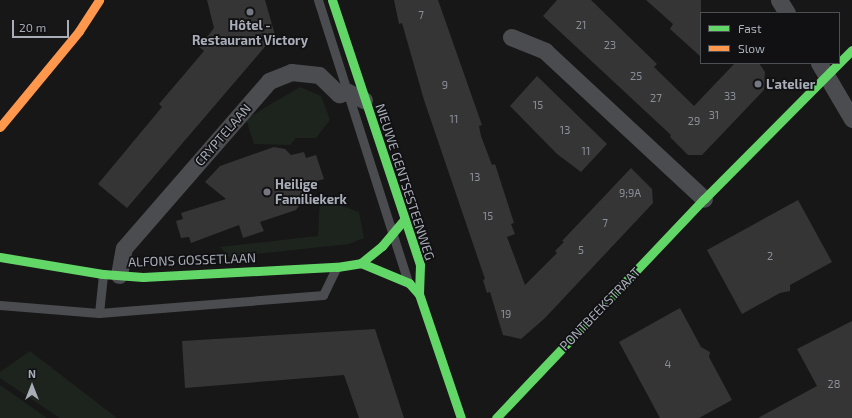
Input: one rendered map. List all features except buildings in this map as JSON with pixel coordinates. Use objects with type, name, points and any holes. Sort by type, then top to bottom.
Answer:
[{"type":"main road","points":[[0,127],[78,31],[99,0]]},
{"type":"main road","name":"NIEUWE GENTSESTEENWEG","points":[[332,0],[420,265],[419,294],[461,418]]},
{"type":"main road","name":"PONTBEEKSTRAAT","points":[[840,58],[852,50]]},
{"type":"main road","name":"PONTBEEKSTRAAT","points":[[496,418],[704,199],[823,70],[832,64]]},
{"type":"main road","points":[[405,219],[392,235],[361,263],[409,283],[419,294]]},
{"type":"main road","name":"ALFONS GOSSETLAAN","points":[[0,257],[111,274],[143,277],[337,267],[361,263]]},
{"type":"street","points":[[779,0],[786,12]]},
{"type":"street","points":[[511,37],[545,51],[704,199]]},
{"type":"street","points":[[823,70],[852,119]]},
{"type":"street","name":"CRYPTELAAN","points":[[111,274],[124,248],[269,81],[291,72],[319,75],[339,94],[348,92],[364,100]]},
{"type":"lane","points":[[318,0],[392,235],[409,283]]},
{"type":"lane","points":[[0,305],[99,313],[323,295],[337,267]]},
{"type":"lane","points":[[99,313],[111,274]]},
{"type":"shaded area","points":[[300,87],[321,96],[330,120],[316,138],[296,138],[290,145],[254,144],[246,119]]},
{"type":"shaded area","points":[[320,198],[359,212],[364,238],[349,244],[229,257],[220,247],[318,236]]},
{"type":"shaded area","points":[[30,351],[117,418],[60,418],[0,378],[0,372]]},
{"type":"shaded area","points":[[0,385],[47,418],[0,418]]},
{"type":"traffic: fast","points":[[332,0],[420,265],[419,294],[461,418]]},
{"type":"traffic: fast","points":[[840,62],[852,50]]},
{"type":"traffic: fast","points":[[496,418],[704,199],[838,64]]},
{"type":"traffic: fast","points":[[361,263],[382,246],[405,219]]},
{"type":"traffic: fast","points":[[0,257],[103,274],[143,277],[337,267],[361,263],[409,283],[419,294]]},
{"type":"traffic: slow","points":[[0,127],[79,31],[99,0]]},
{"type":"place","name":"Hôtel - Restaurant Victory","points":[[250,12]]},
{"type":"place","name":"L'atelier","points":[[758,84]]},
{"type":"place","name":"Heilige Familiekerk","points":[[267,192]]}]
